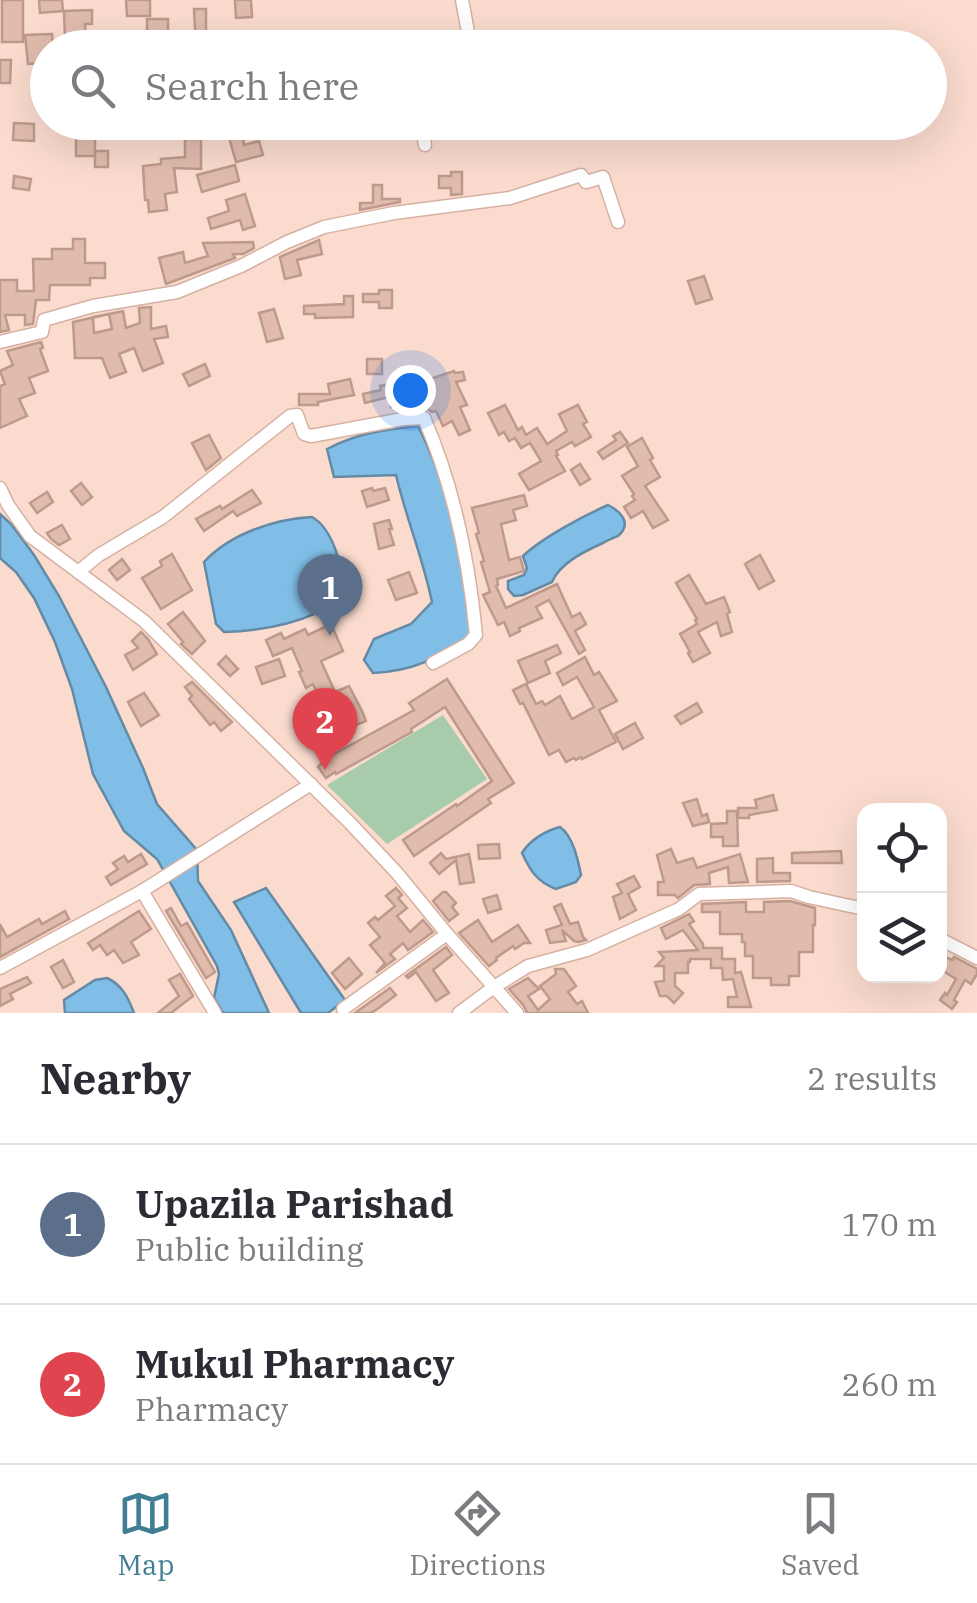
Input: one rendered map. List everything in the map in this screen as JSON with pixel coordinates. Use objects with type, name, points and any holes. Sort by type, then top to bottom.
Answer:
[{"type":"street","points":[[462,0],[468,30]]},
{"type":"street","points":[[424,140],[425,145]]},
{"type":"street","points":[[0,342],[42,332],[44,320],[93,306],[177,292],[324,227],[394,213],[510,198],[580,176],[586,182],[603,177],[618,222]]},
{"type":"street","points":[[78,572],[98,555],[164,517],[290,416],[297,415],[306,436],[424,418],[454,500],[471,584],[476,635],[468,644],[433,662]]},
{"type":"street","points":[[0,488],[30,536],[144,620],[311,784],[397,874],[517,1013]]},
{"type":"street","points":[[0,968],[142,890],[311,784]]},
{"type":"street","points":[[142,890],[215,1013]]},
{"type":"street","points":[[459,1013],[528,966],[587,950],[680,909],[700,894],[790,891],[857,908]]},
{"type":"street","points":[[343,1010],[447,934]]},
{"type":"street","points":[[947,943],[977,958]]},
{"type":"green space","points":[[443,715],[487,779],[387,844],[327,785]]},
{"type":"water","points":[[418,426],[455,528],[472,635],[426,662],[373,673],[364,660],[374,639],[411,624],[432,602],[396,475],[334,477],[327,449],[371,433]]},
{"type":"water","points":[[608,505],[625,522],[618,536],[574,558],[552,582],[514,596],[508,581],[524,575],[527,568],[523,556],[563,528]]},
{"type":"water","points":[[0,514],[34,555],[59,596],[106,687],[157,804],[197,850],[198,881],[231,930],[269,1013],[223,1013],[214,998],[217,966],[157,859],[124,831],[93,774],[72,689],[55,642],[34,598],[16,572],[0,558]]},
{"type":"water","points":[[312,517],[326,531],[337,553],[344,597],[287,624],[224,632],[216,624],[204,562],[226,543],[253,530]]},
{"type":"water","points":[[560,827],[572,842],[581,875],[576,882],[556,889],[535,875],[522,853],[538,837]]},
{"type":"water","points":[[266,888],[345,1000],[328,1013],[301,1013],[234,902]]},
{"type":"water","points":[[107,978],[124,992],[134,1013],[65,1013],[64,1000],[95,980]]},
{"type":"building","points":[[2,0],[23,0],[23,42],[2,42]]},
{"type":"building","points":[[39,0],[62,0],[63,11],[40,13]]},
{"type":"building","points":[[126,0],[150,0],[150,16],[127,16]]},
{"type":"building","points":[[235,0],[251,0],[252,17],[236,18]]},
{"type":"building","points":[[194,9],[206,9],[206,30],[195,30]]},
{"type":"building","points":[[92,10],[92,24],[85,24],[85,30],[65,30],[64,11]]},
{"type":"building","points":[[147,19],[168,19],[168,30],[147,30]]},
{"type":"building","points":[[25,35],[30,35],[30,64],[28,64]]},
{"type":"building","points":[[0,60],[11,60],[10,83],[0,83]]},
{"type":"building","points":[[14,123],[30,124],[30,140],[34,141],[13,140]]},
{"type":"building","points":[[76,140],[95,140],[95,156],[76,156]]},
{"type":"building","points":[[185,140],[201,140],[201,169],[174,168],[177,192],[165,194],[167,210],[149,212],[143,166],[161,164],[161,159],[185,157]]},
{"type":"building","points":[[230,140],[243,140],[244,145],[259,141],[263,155],[236,162]]},
{"type":"building","points":[[95,151],[108,151],[108,167],[95,167]]},
{"type":"building","points":[[235,165],[239,181],[202,192],[197,175]]},
{"type":"building","points":[[451,172],[462,172],[462,194],[451,195],[451,188],[439,188],[439,176],[451,176]]},
{"type":"building","points":[[14,176],[31,179],[29,190],[13,188]]},
{"type":"building","points":[[373,185],[382,185],[382,199],[400,202],[360,210],[360,203],[373,203]]},
{"type":"building","points":[[245,194],[255,226],[243,230],[240,220],[211,229],[208,218],[229,211],[226,200]]},
{"type":"building","points":[[73,239],[85,239],[85,263],[105,263],[105,278],[90,278],[90,285],[50,285],[49,300],[36,300],[33,324],[25,325],[25,315],[5,315],[9,330],[0,332],[0,280],[17,280],[17,291],[34,291],[33,259],[52,259],[52,249],[73,249]]},
{"type":"building","points":[[319,240],[322,254],[297,260],[301,275],[285,279],[280,257]]},
{"type":"building","points":[[253,242],[254,248],[233,254],[235,258],[166,284],[159,258],[183,252],[185,263],[208,256],[203,243]]},
{"type":"building","points":[[704,276],[712,299],[696,304],[688,281]]},
{"type":"building","points":[[379,290],[392,290],[392,308],[379,308],[379,302],[363,302],[363,294],[379,294]]},
{"type":"building","points":[[344,296],[353,296],[353,317],[315,318],[315,314],[304,314],[304,306],[344,304]]},
{"type":"building","points":[[151,307],[151,329],[166,326],[168,337],[154,339],[163,363],[143,371],[134,348],[119,354],[126,372],[110,378],[102,358],[75,358],[73,322],[93,318],[94,333],[112,329],[109,314],[123,311],[126,328],[140,323],[139,308]]},
{"type":"building","points":[[274,309],[283,338],[267,342],[259,313]]},
{"type":"building","points":[[41,342],[48,371],[29,378],[35,393],[19,399],[27,416],[0,428],[0,386],[5,384],[0,371],[13,365],[7,351]]},
{"type":"building","points":[[367,359],[382,359],[382,374],[367,374]]},
{"type":"building","points":[[205,364],[210,376],[189,386],[183,374]]},
{"type":"building","points":[[463,372],[465,380],[456,382],[467,405],[460,407],[470,430],[459,435],[452,421],[443,426],[436,411],[420,408],[416,395],[433,390],[430,379]]},
{"type":"building","points":[[350,379],[354,395],[318,405],[299,405],[299,394],[330,394],[328,384]]},
{"type":"building","points":[[394,383],[399,405],[391,407],[389,397],[365,403],[363,394]]},
{"type":"building","points":[[505,405],[518,430],[522,427],[526,435],[537,428],[547,444],[567,431],[559,414],[578,405],[591,437],[556,451],[565,471],[529,490],[519,474],[541,461],[530,443],[521,448],[515,438],[509,441],[504,432],[499,435],[488,413]]},
{"type":"building","points":[[620,432],[628,443],[603,459],[598,452],[616,440],[613,436]]},
{"type":"building","points":[[209,435],[221,458],[206,470],[192,443]]},
{"type":"building","points":[[642,438],[660,477],[645,486],[668,520],[653,528],[643,511],[631,518],[624,507],[635,500],[622,476],[638,466],[627,447]]},
{"type":"building","points":[[580,464],[590,479],[580,485],[571,470]]},
{"type":"building","points":[[81,483],[92,497],[82,505],[71,491]]},
{"type":"building","points":[[385,488],[389,500],[367,507],[362,491]]},
{"type":"building","points":[[252,490],[261,503],[237,516],[233,511],[204,531],[196,519],[220,506],[222,509]]},
{"type":"building","points":[[47,492],[53,502],[37,513],[30,503]]},
{"type":"building","points":[[524,495],[527,506],[513,510],[516,520],[501,524],[509,560],[520,557],[524,571],[497,579],[496,586],[506,608],[557,584],[572,617],[580,613],[586,624],[575,631],[585,650],[579,654],[549,600],[536,607],[542,618],[510,636],[504,622],[498,625],[483,595],[490,592],[472,508]]},
{"type":"building","points":[[389,520],[394,545],[379,549],[374,524]]},
{"type":"building","points":[[62,525],[70,539],[59,545],[47,533]]},
{"type":"building","points":[[172,554],[192,590],[161,609],[142,578],[162,566],[160,561]]},
{"type":"building","points":[[760,555],[774,581],[759,589],[745,564]]},
{"type":"building","points":[[122,559],[130,570],[117,580],[109,570]]},
{"type":"building","points":[[409,572],[417,593],[396,600],[388,580]]},
{"type":"building","points":[[689,575],[706,604],[724,597],[732,632],[721,636],[717,622],[698,632],[710,653],[693,662],[680,634],[697,624],[697,619],[676,583]]},
{"type":"building","points":[[183,612],[205,641],[192,654],[168,624]]},
{"type":"building","points":[[331,624],[343,651],[321,661],[335,692],[349,686],[362,711],[366,721],[351,727],[346,716],[330,723],[313,684],[306,688],[292,648],[273,656],[266,640],[281,633],[284,639],[305,629],[308,635]]},
{"type":"building","points":[[141,632],[157,654],[133,670],[125,655],[138,648],[132,641]]},
{"type":"building","points":[[557,645],[561,653],[545,661],[550,673],[528,683],[518,661]]},
{"type":"building","points":[[226,656],[238,669],[230,676],[218,664]]},
{"type":"building","points":[[585,657],[594,675],[599,672],[617,701],[599,710],[616,742],[582,759],[566,762],[559,750],[549,755],[513,690],[526,684],[536,704],[542,701],[545,705],[560,696],[572,719],[594,707],[577,677],[563,685],[557,673]]},
{"type":"building","points":[[279,659],[285,676],[262,684],[256,667]]},
{"type":"building","points":[[447,679],[514,783],[414,856],[403,840],[492,781],[445,707],[412,732],[336,774],[326,778],[318,767],[327,758],[414,710],[409,703]]},
{"type":"building","points":[[192,682],[232,722],[221,731],[214,722],[210,725],[189,699],[192,696],[185,687]]},
{"type":"building","points":[[144,693],[159,715],[141,726],[128,702]]},
{"type":"building","points":[[697,703],[702,712],[681,724],[675,716]]},
{"type":"building","points":[[635,723],[643,738],[623,749],[615,734]]},
{"type":"building","points":[[773,795],[777,810],[738,818],[738,808],[757,808],[755,800]]},
{"type":"building","points":[[697,799],[702,816],[707,814],[709,822],[693,826],[683,803]]},
{"type":"building","points":[[727,811],[737,811],[738,846],[723,846],[723,837],[711,837],[711,824],[727,823]]},
{"type":"building","points":[[499,844],[500,858],[479,859],[478,845]]},
{"type":"building","points":[[671,849],[677,863],[693,858],[697,868],[740,854],[748,882],[729,883],[728,867],[709,873],[710,884],[694,885],[678,898],[658,895],[658,882],[664,882],[657,855]]},
{"type":"building","points":[[841,851],[842,863],[792,863],[792,853]]},
{"type":"building","points":[[441,853],[446,859],[469,854],[474,882],[460,884],[456,860],[439,874],[430,863]]},
{"type":"building","points":[[141,854],[147,864],[111,885],[106,877],[118,869],[113,863],[124,856],[128,862]]},
{"type":"building","points":[[773,858],[773,873],[790,873],[790,881],[757,882],[757,859]]},
{"type":"building","points":[[634,876],[640,887],[628,894],[636,910],[620,919],[613,897],[622,893],[617,884]]},
{"type":"building","points":[[396,888],[402,895],[398,898],[407,908],[397,916],[410,932],[423,920],[433,932],[408,950],[403,943],[390,954],[395,959],[376,973],[385,963],[370,945],[380,937],[368,923],[395,906],[386,896]]},
{"type":"building","points":[[443,892],[456,903],[452,907],[458,914],[449,921],[433,901]]},
{"type":"building","points":[[497,895],[501,909],[488,913],[483,899]]},
{"type":"building","points":[[790,901],[815,908],[815,925],[813,952],[799,952],[799,976],[789,976],[789,985],[771,985],[771,978],[753,978],[753,956],[745,956],[742,934],[720,934],[720,912],[702,912],[702,904],[746,902],[746,912],[764,912],[764,902]]},
{"type":"building","points":[[561,904],[570,924],[578,922],[586,940],[574,941],[562,930],[566,941],[550,943],[546,930],[562,925],[554,907]]},
{"type":"building","points":[[171,908],[181,926],[187,923],[215,972],[206,978],[166,911]]},
{"type":"building","points":[[65,911],[69,919],[0,957],[0,924],[7,937],[39,919],[42,924]]},
{"type":"building","points":[[139,911],[151,929],[131,942],[139,955],[123,963],[114,950],[107,955],[100,945],[93,950],[88,943]]},
{"type":"building","points":[[689,914],[694,921],[689,924],[703,948],[722,948],[722,959],[735,959],[735,973],[741,972],[751,1007],[728,1007],[728,997],[737,997],[733,979],[723,980],[722,968],[711,968],[711,959],[690,959],[688,973],[675,973],[675,986],[683,993],[674,1003],[667,996],[660,996],[655,982],[664,981],[664,966],[656,966],[664,958],[659,952],[698,950],[683,930],[666,939],[661,928]]},
{"type":"building","points":[[478,920],[492,942],[518,925],[530,943],[515,949],[513,946],[489,966],[459,933]]},
{"type":"building","points":[[446,947],[452,955],[433,970],[449,993],[436,1001],[416,972],[406,976]]},
{"type":"building","points":[[349,958],[362,974],[345,989],[332,973]]},
{"type":"building","points":[[947,958],[977,969],[971,984],[965,980],[952,1009],[940,1000],[956,979],[947,973]]},
{"type":"building","points":[[63,960],[74,982],[63,988],[51,967]]},
{"type":"building","points":[[555,969],[564,969],[576,986],[568,992],[577,1004],[582,1001],[588,1013],[527,1013],[509,989],[528,978],[539,989],[528,996],[538,1010],[550,999],[540,986],[556,974]]},
{"type":"building","points":[[180,974],[193,996],[171,1013],[158,1013],[179,996],[169,980]]},
{"type":"building","points":[[27,977],[31,983],[10,994],[13,999],[0,1006],[0,989]]},
{"type":"building","points":[[390,988],[396,995],[376,1010],[355,1013]]},
{"type":"place","name":"Upazila Parishad","points":[[330,636]]},
{"type":"place","name":"Mukul Pharmacy","points":[[325,770]]}]
